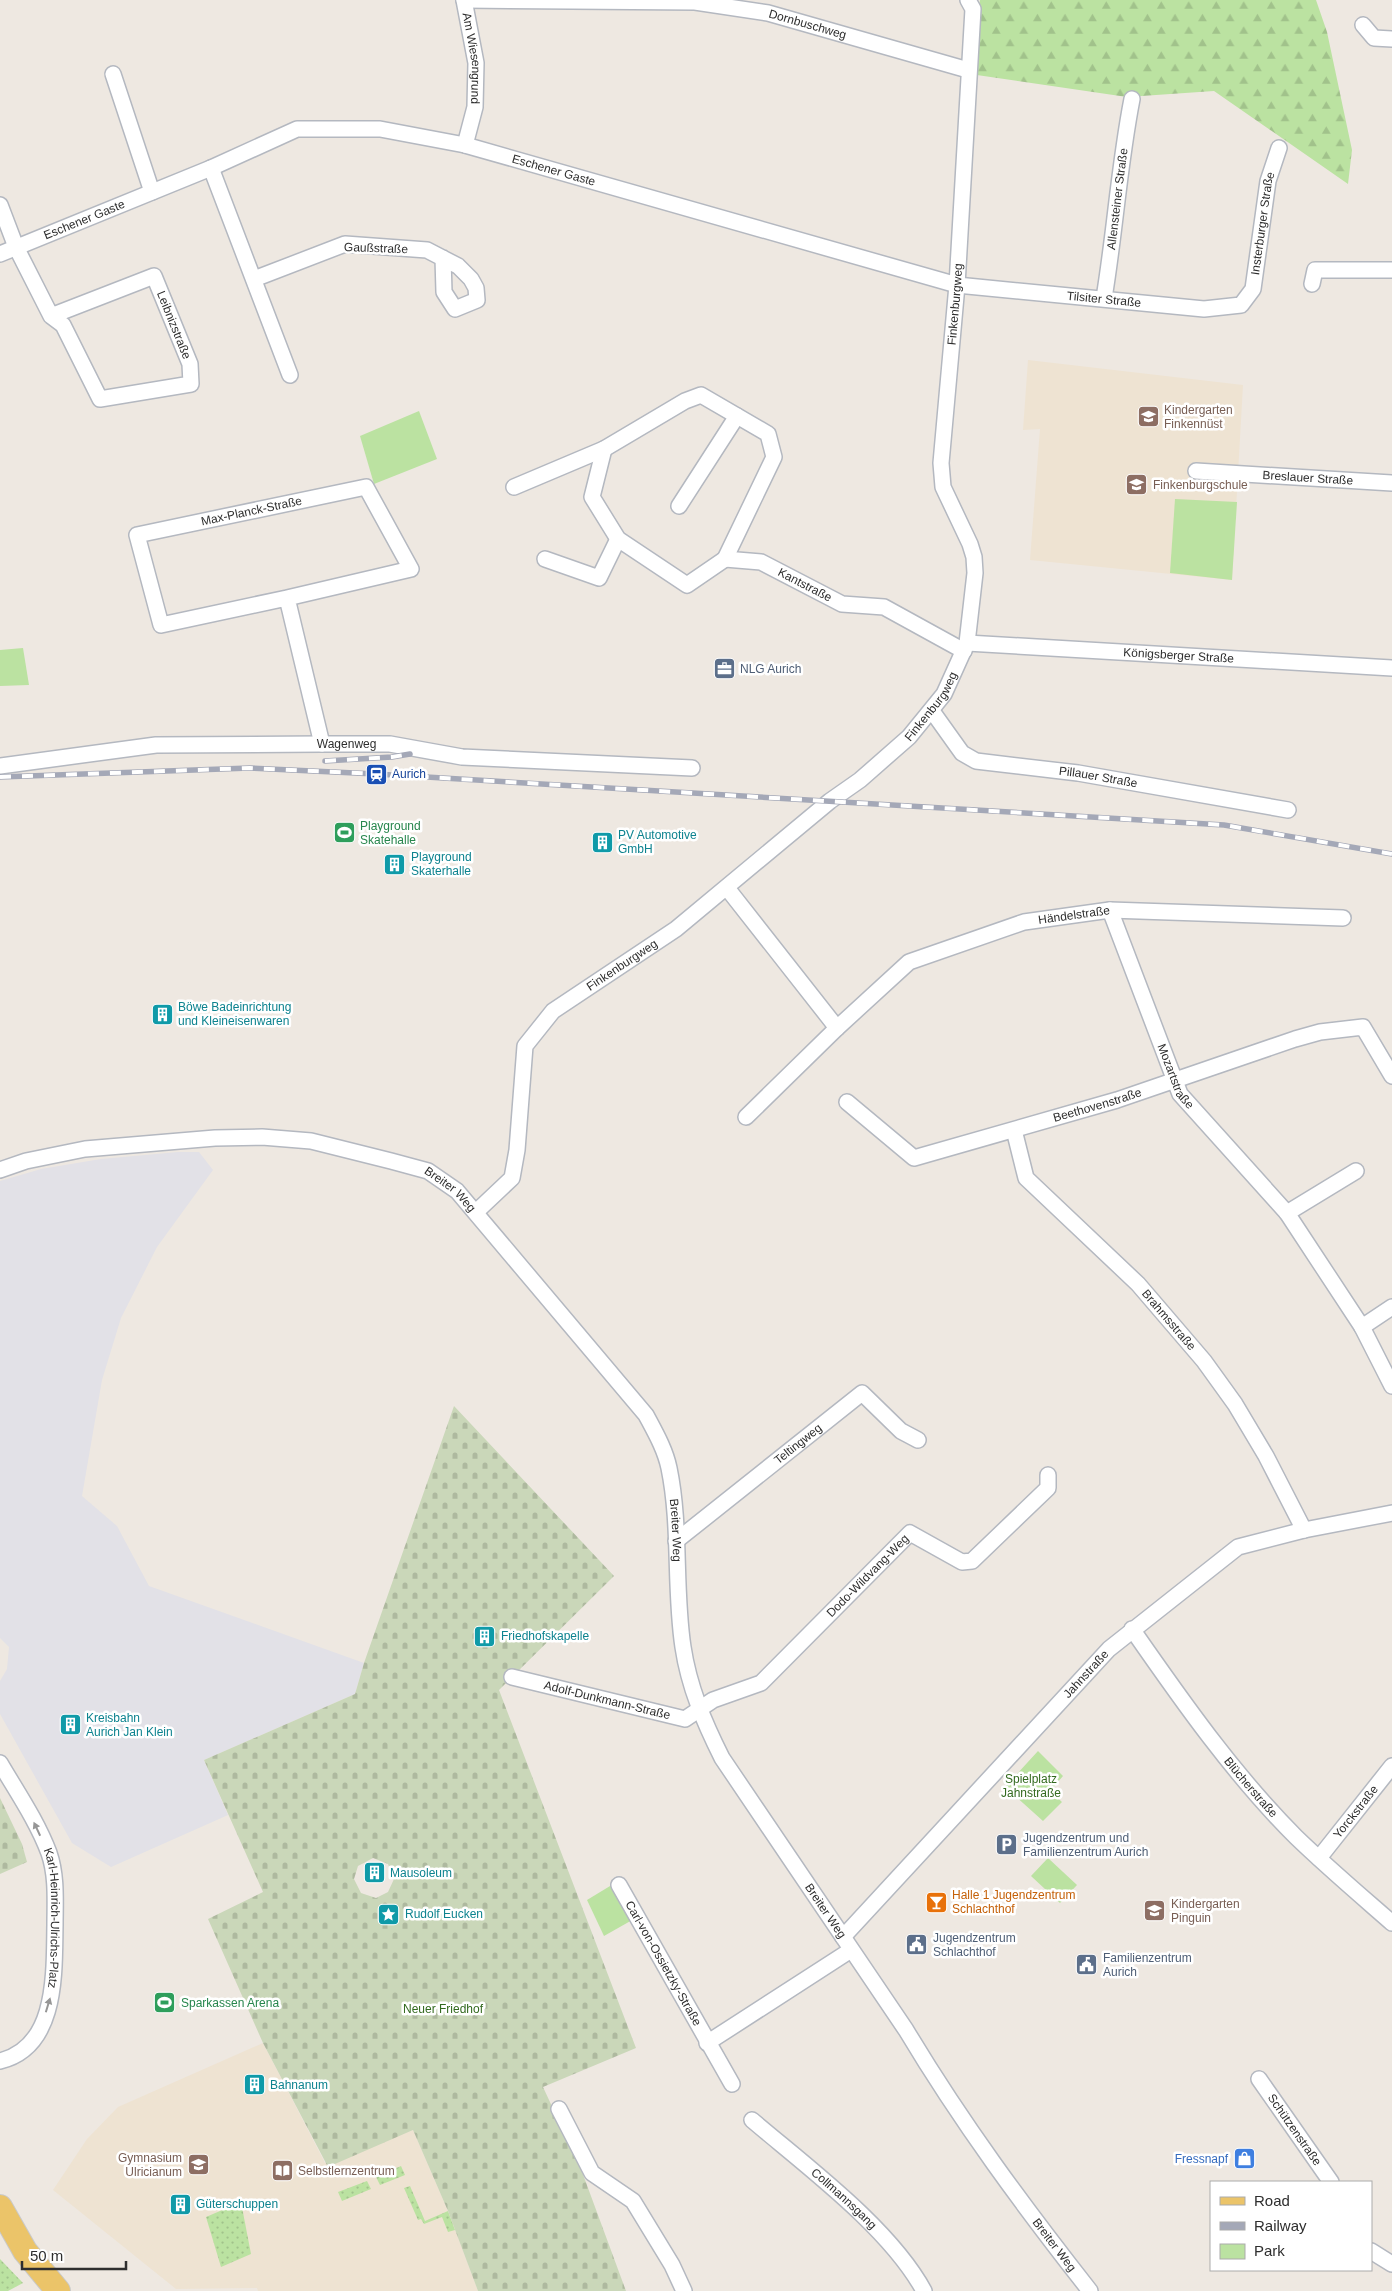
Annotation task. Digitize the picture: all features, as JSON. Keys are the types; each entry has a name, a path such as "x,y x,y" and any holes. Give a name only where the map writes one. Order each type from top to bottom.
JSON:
{"main road":[{"path":"0,2207 25,2251 58,2291"}],"street":[{"name":"Dornbuschweg","path":"464,0 695,2 768,13 968,70"},
{"name":"Am Wiesengrund","path":"464,0 476,63 475,107 465,145"},
{"name":"Finkenburgweg","path":"476,1212 512,1178 518,1150 524,1046 553,1011 676,929 830,801 860,780 908,737 932,711 944,694 966,647 975,573 974,557 943,487 941,473 957,285 971,4"},
{"path":"1363,25 1374,38 1392,39"},
{"path":"113,74 152,192"},
{"name":"Allensteiner Straße","path":"1104,298 1112,246 1121,154 1132,99"},
{"name":"Eschener Gaste","path":"0,254 211,168 297,129 380,128 465,145 957,285"},
{"name":"Insterburger Straße","path":"1249,298 1256,278 1268,181 1279,148"},
{"path":"211,168 290,375"},
{"path":"0,205 16,247"},
{"name":"Gaußstraße","path":"254,279 345,244 427,250 443,258"},
{"name":"Leibnizstraße","path":"16,247 50,316 63,325 100,399 191,384 190,364 154,276 50,316"},
{"path":"1312,284 1315,270 1392,270"},
{"name":"Tilsiter Straße","path":"957,285 1204,309 1241,306 1249,298"},
{"path":"514,487 604,448 685,401 701,396 768,434 774,457 725,559 687,585 618,539 592,497 604,448"},
{"path":"679,506 737,416"},
{"name":"Breslauer Straße","path":"1196,471 1392,483"},
{"name":"Max-Planck-Straße","path":"366,487 411,569 287,598 161,625 137,535 366,487"},
{"path":"545,559 599,578 618,539"},
{"name":"Kantstraße","path":"725,559 761,562 842,604 884,607 966,647"},
{"path":"287,598 322,744"},
{"name":"Königsberger Straße","path":"966,647 1392,668"},
{"name":"Pillauer Straße","path":"932,711 962,753 976,761 1078,773 1288,810"},
{"name":"Wagenweg","path":"0,766 156,745 390,744 462,757 692,768"},
{"path":"727,888 837,1028"},
{"name":"Händelstraße","path":"746,1118 837,1028 910,962 1024,922 1110,910 1343,918"},
{"name":"Mozartstraße","path":"1110,910 1180,1094 1286,1213 1362,1328 1392,1386"},
{"name":"Beethovenstraße","path":"847,1102 914,1158 1117,1100 1174,1079 1320,1032 1363,1027 1392,1076"},
{"name":"Brahmsstraße","path":"1014,1130 1026,1178 1138,1284 1204,1361 1235,1404 1266,1456 1304,1530"},
{"name":"Breiter Weg","path":"0,1170 26,1161 85,1150 215,1138 269,1137 311,1141 428,1171 457,1191 646,1415 659,1439 669,1467 683,1646 690,1683 699,1710 722,1758 1014,2193 1090,2291"},
{"path":"1286,1213 1356,1171"},
{"path":"1362,1328 1392,1306"},
{"name":"Teltingweg","path":"676,1541 862,1393 901,1431 918,1440"},
{"name":"Dodo-Wildvang-Weg","path":"699,1710 713,1700 761,1683 910,1533 962,1562 972,1560 1048,1488 1048,1475"},
{"name":"Jahnstraße","path":"843,1937 1080,1678 1132,1629 1238,1547 1304,1530 1392,1513"},
{"name":"Blücherstraße","path":"1132,1629 1204,1728 1265,1802 1319,1858 1392,1924"},
{"name":"Adolf-Dunkmann-Straße","path":"512,1677 685,1719 699,1710"},
{"name":"Karl-Heinrich-Ulrichs-Platz","path":"0,1763 31,1815 46,1846 54,1881 56,1969 53,1990 37,2035 27,2048 10,2059 0,2061"},
{"name":"Yorckstraße","path":"1319,1858 1392,1766"},
{"name":"Carl-von-Ossietzky-Straße","path":"619,1885 732,2084"},
{"path":"707,2043 851,1950"},
{"name":"Schützenstraße","path":"1259,2078 1330,2181"},
{"path":"559,2109 592,2173 633,2201 672,2266 684,2291"},
{"name":"Collmannsgang","path":"752,2120 813,2172 891,2245 914,2272 924,2291"},
{"path":"1372,2252 1392,2264"}],"shaded area":[{"name":"Finkenburgschule","path":"1028,360 1243,385 1232,580 1030,560 1040,429 1023,430"},
{"path":"199,1152 213,1170 157,1247 121,1318 102,1380 82,1496 117,1526 149,1586 364,1663 355,1694 204,1760 228,1815 111,1867 72,1843 0,1714 0,1681 7,1669 9,1647 0,1638 0,1181 41,1169 101,1159"},
{"name":"Gymnasium Ulricianum","path":"263,2043 325,2163 413,2130 448,2211 478,2291 258,2291 257,2288 176,2289 53,2190 87,2139 118,2107"}],"green space":[{"path":"980,0 1316,0 1327,32 1352,150 1348,184 1214,91 1127,97 970,74"},
{"path":"419,411 437,459 374,484 360,436"},
{"path":"1175,499 1237,502 1232,580 1170,573"},
{"path":"23,648 29,685 0,686 0,650"},
{"name":"Neuer Friedhof","path":"454,1406 614,1576 499,1690 636,2048 543,2087 581,2169 626,2291 478,2291 448,2211 413,2130 328,2167 263,2043 208,1919 263,1892 204,1760 355,1694 364,1663","holes":["373,1858 388,1864 394,1879 388,1892 376,1898 361,1893 354,1879 358,1866"]},
{"name":"Spielplatz Jahnstraße","path":"1038,1751 1063,1776 1050,1791 1062,1802 1043,1821 1005,1787"},
{"path":"0,1798 22,1844 27,1862 0,1874"},
{"path":"1048,1858 1077,1885 1060,1903 1031,1876"},
{"path":"615,1883 634,1919 604,1936 587,1900"},
{"path":"401,2166 405,2175 380,2185 376,2177"},
{"path":"367,2181 371,2189 342,2201 338,2192"},
{"path":"410,2186 425,2221 448,2211 455,2230 448,2232 442,2217 424,2224 421,2219 418,2220 404,2188"},
{"path":"241,2202 251,2254 221,2267 206,2217"},
{"path":"0,2259 23,2283 8,2291 0,2291"}],"railway":[{"path":"325,761 392,757 410,754"},
{"path":"0,777 250,768 376,774 1224,825 1392,854"}],"place":[{"name":"Kindergarten Finkennüst","path":"1148,417"},
{"name":"Finkenburgschule","path":"1137,485"},
{"name":"NLG Aurich","path":"724,669"},
{"name":"Aurich","path":"376,774"},
{"name":"Playground Skatehalle","path":"344,833"},
{"name":"PV Automotive GmbH","path":"602,842"},
{"name":"Playground Skaterhalle","path":"395,864"},
{"name":"Böwe Badeinrichtung und Kleineisenwaren","path":"162,1014"},
{"name":"Friedhofskapelle","path":"485,1636"},
{"name":"Kreisbahn Aurich Jan Klein","path":"70,1725"},
{"name":"Jugendzentrum und Familienzentrum Aurich","path":"1007,1845"},
{"name":"Mausoleum","path":"374,1873"},
{"name":"Halle 1 Jugendzentrum Schlachthof","path":"936,1902"},
{"name":"Kindergarten Pinguin","path":"1155,1911"},
{"name":"Rudolf Eucken","path":"389,1914"},
{"name":"Jugendzentrum Schlachthof","path":"917,1945"},
{"name":"Familienzentrum Aurich","path":"1087,1965"},
{"name":"Sparkassen Arena","path":"165,2003"},
{"name":"Bahnanum","path":"254,2085"},
{"name":"Fressnapf","path":"1244,2159"},
{"name":"Gymnasium Ulricianum","path":"198,2165"},
{"name":"Selbstlernzentrum","path":"282,2171"},
{"name":"Güterschuppen","path":"180,2204"}]}
